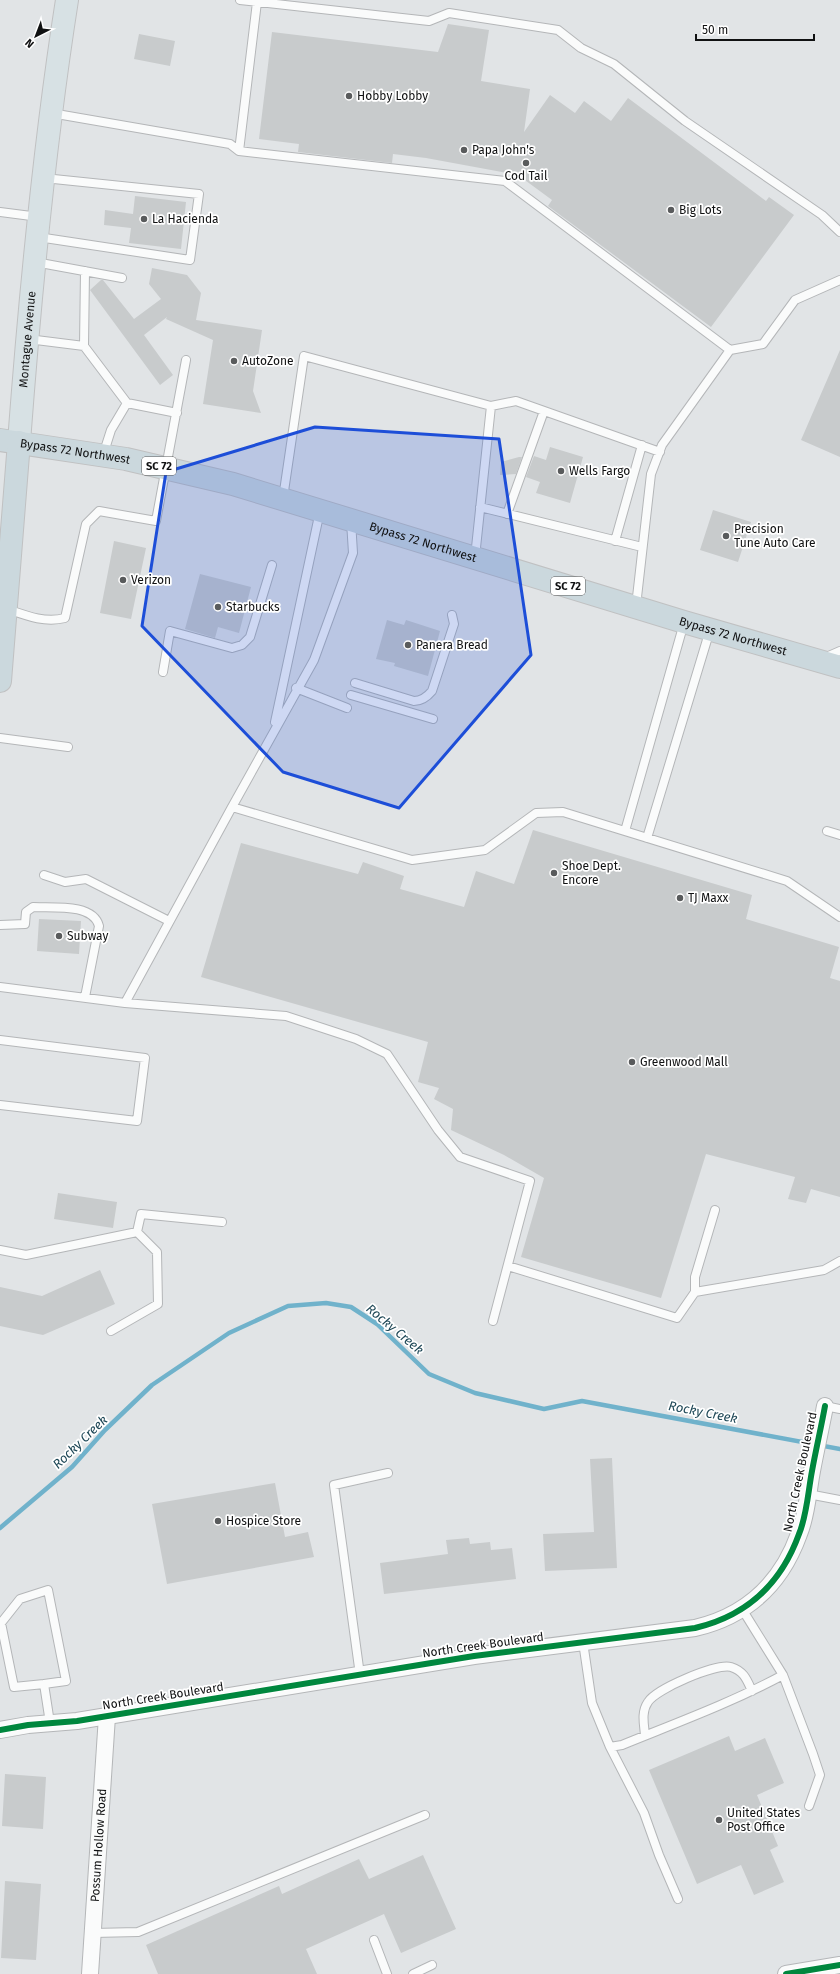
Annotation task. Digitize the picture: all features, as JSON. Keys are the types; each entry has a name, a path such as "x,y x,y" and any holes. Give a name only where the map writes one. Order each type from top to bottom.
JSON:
{"highway":[{"name":"Bypass 72 Northwest","path":"10,441 166,468 283,498 684,622 840,667"},
{"name":"Montague Avenue","path":"0,680 6,609 10,441"}],"main road":[{"name":"Montague Avenue","path":"10,441 28,339 51,113 67,0"}],"street":[{"name":"North Creek Boulevard","path":"0,1730 28,1725 77,1721 474,1656 695,1628 722,1620 742,1609 761,1594 776,1578 790,1556 800,1534 811,1472 822,1423 833,1407"},
{"name":"Possum Hollow Road","path":"90,1974 107,1716"},
{"name":"North Creek Boulevard","path":"0,1719 28,1725"},
{"path":"786,1974 840,1965"}],"lane":[{"path":"240,0 429,21 449,13 558,30 580,48 614,64 685,121 822,215 840,232"},
{"path":"239,151 257,2"},
{"path":"51,113 230,144 239,151 505,182 730,350"},
{"path":"0,212 39,227 190,260 199,194 44,178"},
{"path":"35,262 122,278"},
{"path":"86,272 84,346 127,403 177,413"},
{"path":"635,607 651,474 662,445 730,350 763,344 795,300 840,280"},
{"path":"28,339 84,346"},
{"path":"283,498 304,356 491,406 516,401 660,452"},
{"path":"6,609 33,618 53,621 65,618 86,524 99,511 156,521 186,360"},
{"path":"103,456 111,430 127,403"},
{"path":"475,558 491,406"},
{"path":"507,514 544,411"},
{"path":"615,541 642,445"},
{"path":"480,507 642,547"},
{"path":"273,731 320,510"},
{"path":"125,1003 296,688 314,660 353,553 351,520"},
{"path":"163,672 170,631 232,648 242,645 250,637 272,565"},
{"path":"354,683 414,701 427,697 432,691 454,624 452,615"},
{"path":"625,831 684,622"},
{"path":"648,838 710,629"},
{"path":"817,660 840,651"},
{"path":"296,688 347,708"},
{"path":"351,695 433,719"},
{"path":"0,738 68,746"},
{"path":"232,807 412,860 485,850 536,813 564,812 787,881 840,917"},
{"path":"827,831 840,835"},
{"path":"44,876 65,882 86,880 169,921"},
{"path":"0,925 25,924 26,912 32,907 86,910 97,919 99,926 85,997"},
{"path":"0,987 125,1003 286,1016 356,1039 387,1054 438,1130 460,1157 530,1181 493,1320"},
{"path":"0,1040 144,1058 136,1120 0,1105"},
{"path":"508,1266 677,1318 695,1292 695,1277 715,1210"},
{"path":"137,1232 141,1214 222,1222"},
{"path":"0,1250 26,1255 137,1232"},
{"path":"111,1331 158,1304 157,1252 137,1232"},
{"path":"695,1292 824,1270 840,1261"},
{"path":"360,1675 334,1484 388,1473"},
{"path":"808,1494 840,1500"},
{"path":"48,1590 66,1681 44,1684 14,1687 1,1623 20,1599 48,1590"},
{"path":"742,1609 766,1644 783,1674 820,1775 809,1806"},
{"path":"584,1642 592,1703 610,1747 644,1813 659,1855 678,1899"},
{"path":"645,1735 643,1716 647,1702 657,1693 714,1668 730,1667 743,1673 752,1691"},
{"path":"610,1747 622,1745 752,1691 783,1674"},
{"path":"44,1684 50,1723"},
{"path":"93,1933 138,1932 425,1815"},
{"path":"374,1940 387,1974"},
{"path":"413,1974 432,1965"}],"highlighted area":[{"path":"315,427 499,439 531,655 399,808 283,772 142,626 166,472"}],"building":[{"path":"448,24 489,30 481,81 530,89 524,132 550,95 575,113 584,101 611,121 628,98 766,201 769,197 794,215 711,327 548,206 552,200 518,175 426,158 393,154 392,163 298,152 299,144 259,139 272,32 438,52"},
{"path":"139,34 175,41 170,66 134,59"},
{"name":"La Hacienda","path":"135,196 186,202 181,249 129,243 131,228 104,225 105,210 133,214"},
{"path":"152,268 187,275 201,293 196,320 262,330 253,391 261,413 203,404 213,340 166,319 167,317 144,335 173,375 160,385 90,290 101,280 103,280 134,319 161,299 149,284"},
{"path":"840,350 840,457 801,440"},
{"name":"Wells Fargo","path":"550,447 583,457 570,503 536,493 540,482 526,477 534,456 546,460"},
{"path":"522,457 516,474 500,475 501,462"},
{"name":"Precision Tune Auto Care","path":"713,510 751,522 738,562 700,550"},
{"name":"Verizon","path":"114,541 146,548 131,619 100,613"},
{"name":"Starbucks","path":"200,574 251,587 239,633 218,627 215,638 185,629"},
{"name":"Panera Bread","path":"387,620 404,625 406,620 440,631 428,676 394,666 395,663 376,659"},
{"name":"Greenwood Mall","path":"533,830 752,895 746,919 839,947 830,978 840,981 840,1197 811,1189 806,1203 788,1199 795,1177 706,1154 661,1298 521,1257 544,1178 504,1155 451,1130 453,1109 434,1099 439,1088 418,1082 428,1042 201,977 241,843 358,874 363,862 404,876 400,889 464,907 476,871 514,884"},
{"name":"Subway","path":"39,919 81,921 79,954 37,951"},
{"path":"58,1193 117,1202 113,1228 54,1219"},
{"path":"100,1270 115,1304 43,1335 0,1326 0,1287 42,1296"},
{"path":"612,1458 617,1568 545,1571 543,1534 594,1532 590,1459"},
{"name":"Hospice Store","path":"275,1483 285,1537 308,1532 314,1557 167,1584 152,1504"},
{"path":"469,1538 470,1544 490,1542 491,1550 512,1548 516,1579 384,1594 380,1563 448,1554 446,1540"},
{"name":"United States Post Office","path":"729,1736 735,1751 765,1738 784,1783 757,1795 778,1846 770,1850 784,1882 754,1895 741,1865 697,1884 649,1770"},
{"path":"5,1774 46,1777 43,1829 2,1826"},
{"path":"423,1855 456,1929 401,1953 384,1914 306,1949 317,1974 158,1974 146,1945 279,1886 282,1894 359,1859 369,1879"},
{"path":"5,1881 41,1884 36,1960 1,1958"}],"waterway":[{"name":"Rocky Creek","path":"0,1528 72,1467 105,1430 152,1385 229,1333 288,1306 326,1303 351,1307 377,1324 429,1374 475,1393 544,1409 582,1401 840,1449"}],"cycle path":[{"path":"0,1730 28,1725 77,1721 474,1656 695,1628 713,1623 746,1606 759,1595 772,1583 791,1552 804,1519 825,1406"},
{"path":"786,1974 840,1965"}],"place":[{"name":"Hobby Lobby","path":"349,96"},
{"name":"Papa John's","path":"464,150"},
{"name":"Cod Tail","path":"526,163"},
{"name":"Big Lots","path":"671,210"},
{"name":"La Hacienda","path":"144,219"},
{"name":"AutoZone","path":"234,361"},
{"name":"Wells Fargo","path":"561,471"},
{"name":"Precision Tune Auto Care","path":"726,536"},
{"name":"Verizon","path":"123,580"},
{"name":"Starbucks","path":"218,607"},
{"name":"Panera Bread","path":"408,645"},
{"name":"Shoe Dept. Encore","path":"554,873"},
{"name":"TJ Maxx","path":"680,898"},
{"name":"Subway","path":"59,936"},
{"name":"Greenwood Mall","path":"632,1062"},
{"name":"Hospice Store","path":"218,1521"},
{"name":"United States Post Office","path":"719,1820"}]}
